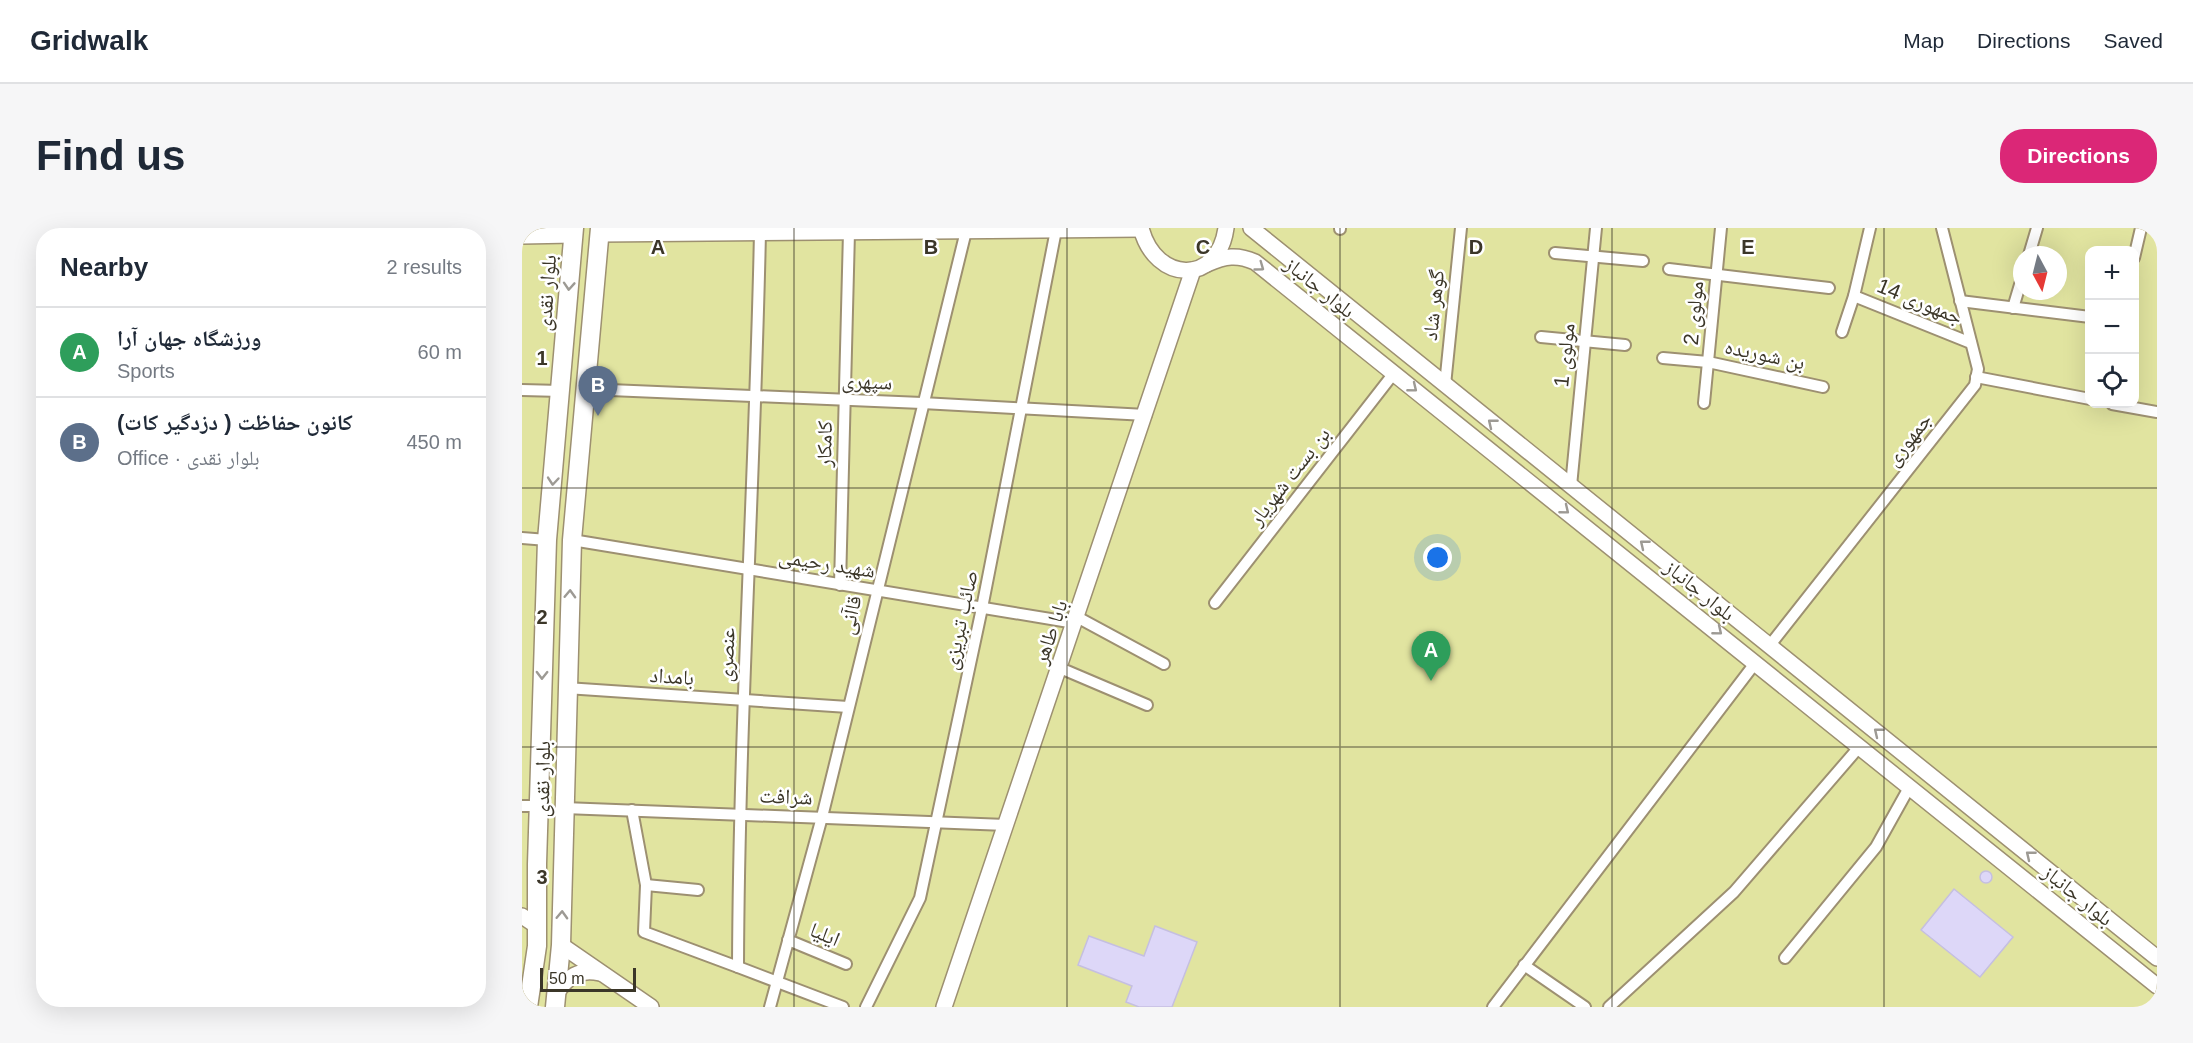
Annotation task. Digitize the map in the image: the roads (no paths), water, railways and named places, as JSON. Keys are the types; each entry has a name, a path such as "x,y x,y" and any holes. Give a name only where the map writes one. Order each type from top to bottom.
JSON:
{"main road":[{"path":"599,231 849,232 1141,228 1148,248 1161,264 1175,269 1200,267"},
{"name":"بابا طاهر","path":"944,1007 1146,415 1200,267 1224,241 1226,228"},
{"name":"بلوار جانباز","path":"1251,228 2157,958"},
{"path":"522,236 573,231"},
{"name":"بلوار نقدی","path":"528,1007 537,946 529,921 530,806 541,740 547,540 573,231"},
{"name":"بلوار نقدی","path":"555,1000 561,945 566,688 572,540 599,231"},
{"name":"بلوار جانباز","path":"1200,267 1222,257 1240,256 1255,262 2157,986"},
{"path":"1756,662 1770,645"},
{"path":"541,740 565,742"},
{"path":"561,945 651,1007"},
{"path":"555,1000 569,977 579,972 600,973 610,979"}],"street":[{"name":"گوهر شاد","path":"1445,385 1461,228"},
{"name":"مولوی 1","path":"1571,486 1596,228"},
{"name":"مولوی 2","path":"1704,403 1721,228"},
{"path":"1842,332 1854,296 1870,228"},
{"path":"1942,228 1978,369 1976,377 2085,398"},
{"path":"2032,246 2037,228"},
{"path":"2137,246 2141,228"},
{"name":"صائب تبریزی","path":"866,1007 920,898 982,608 1056,230"},
{"name":"قاآنی","path":"770,1007 822,816 966,231"},
{"name":"عنصری","path":"738,968 738,814 757,396 760,232"},
{"name":"کامکار","path":"840,585 849,232"},
{"path":"1555,253 1643,261"},
{"path":"1669,268 1829,288"},
{"name":"جمهوری 14","path":"1854,296 1971,343"},
{"path":"2013,309 2016,300"},
{"path":"1960,301 2085,316"},
{"path":"1541,338 1625,345"},
{"name":"بن شوریده","path":"1663,358 1708,362 1823,387"},
{"name":"بن بست شهریار","path":"1215,603 1394,373"},
{"name":"جمهوری","path":"1770,645 1975,385 1976,377"},
{"name":"سپهری","path":"586,389 1146,415"},
{"path":"522,390 561,391"},
{"path":"2134,408 2157,412"},
{"path":"522,538 547,540"},
{"name":"شهید رحیمی","path":"572,540 982,608 1076,620 1164,664"},
{"path":"1493,1007 1756,662"},
{"path":"1060,668 1147,705"},
{"name":"بامداد","path":"566,688 848,707"},
{"path":"1609,1007 1734,892 1860,746"},
{"path":"1785,958 1876,847 1910,786"},
{"name":"شرافت","path":"564,808 822,816 1006,825"},
{"path":"632,810 646,885 644,932 843,1007"},
{"path":"646,885 698,890"},
{"name":"ایلیا","path":"788,940 846,964"},
{"path":"1524,965 1584,1007"}],"place":[{"name":"کانون حفاظت ( دزدگیر کات)","path":"598,416"},
{"name":"ورزشگاه جهان آرا","path":"1431,681"}]}
